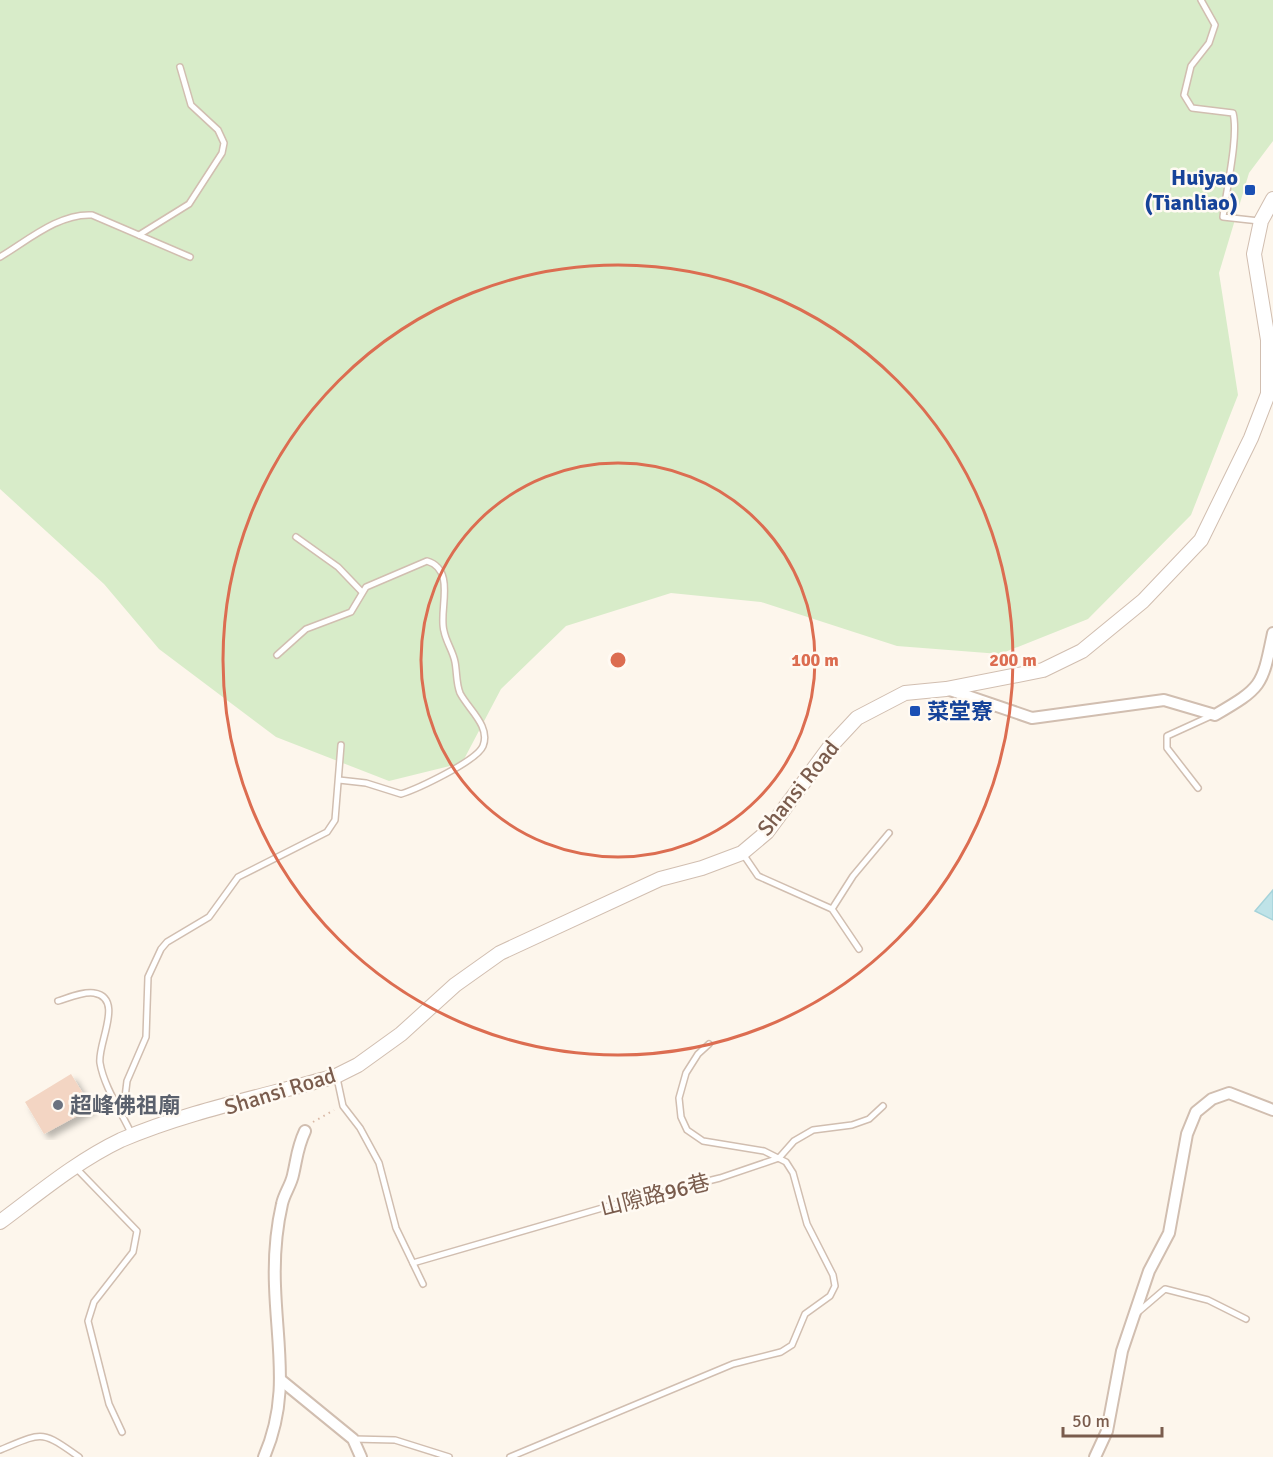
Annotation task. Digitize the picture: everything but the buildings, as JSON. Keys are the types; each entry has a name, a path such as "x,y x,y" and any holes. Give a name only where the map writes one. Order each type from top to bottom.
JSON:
{"street":[{"name":"Shansi Road","path":"0,1222 75,1167 133,1136 176,1121 336,1076 358,1065 400,1034 454,985 500,953 660,879 702,868 742,853 767,832 829,748 857,718 905,693 946,689 1043,670 1082,651 1143,602 1201,540 1251,438 1268,394 1268,340 1254,254 1261,221 1273,199"},
{"path":"946,689 1032,718 1164,700 1215,715 1250,695 1266,672 1273,633"},
{"path":"1095,1457 1107,1431 1122,1351 1149,1271 1169,1233 1187,1134 1196,1112 1212,1099 1229,1093 1273,1110"},
{"path":"264,1457 280,1408 282,1381 275,1286 282,1203 293,1175 296,1150 305,1131"},
{"path":"282,1381 353,1439 361,1457"}],"lane":[{"path":"1201,0 1215,25 1209,43 1191,66 1184,95 1192,108 1233,113 1234,140 1223,217 1261,221"},
{"path":"139,235 189,204 222,153 224,143 218,130 191,105 180,67"},
{"path":"0,257 74,216 92,215 190,257"},
{"path":"296,537 338,567 361,591"},
{"path":"277,655 306,629 351,612 356,606 361,591 427,561 433,563 440,572 446,591 443,631 455,661 461,693 479,719 484,734 483,746 478,753 439,778 401,794 366,783 339,780"},
{"path":"1197,788 1167,748 1167,736 1215,715"},
{"path":"123,1114 127,1082 146,1036 148,978 161,949 168,942 209,917 238,877 327,832 335,820 341,745"},
{"path":"832,909 853,876 889,833"},
{"path":"742,853 758,876 832,909 859,949"},
{"path":"58,1001 92,993 104,996 108,1002 109,1012 100,1062 133,1136"},
{"path":"510,1457 686,1382 734,1364 782,1352 792,1345 805,1314 830,1296 835,1286 833,1275 807,1224 793,1173 786,1162 764,1150 703,1141 687,1130 681,1117 679,1098 686,1073 698,1054 709,1044"},
{"path":"336,1076 343,1106 360,1128 379,1163 393,1219 423,1284"},
{"name":"山隙路96巷","path":"413,1263 623,1202 720,1179 779,1158 794,1141 813,1130 852,1125 869,1119 883,1106"},
{"path":"75,1167 137,1231 133,1252 94,1302 88,1321 110,1404 122,1432"},
{"path":"1134,1316 1165,1289 1208,1300 1246,1319"},
{"path":"0,1450 31,1437 50,1436 79,1457"},
{"path":"353,1439 395,1440 449,1457"}],"path":[{"path":"305,1131 315,1120 343,1106"}],"green space":[{"path":"0,0 1273,0 1273,141 1249,173 1219,273 1238,395 1191,515 1088,619 1000,654 897,646 761,602 671,593 566,626 501,689 462,763 389,781 276,737 159,649 104,584 0,489"}],"water":[{"path":"1273,890 1273,920 1255,911"}],"place":[{"name":"Huiyao (Tianliao)","path":"1250,190"},
{"name":"菜堂寮","path":"915,711"},
{"name":"超峰佛祖廟","path":"58,1105"}]}
